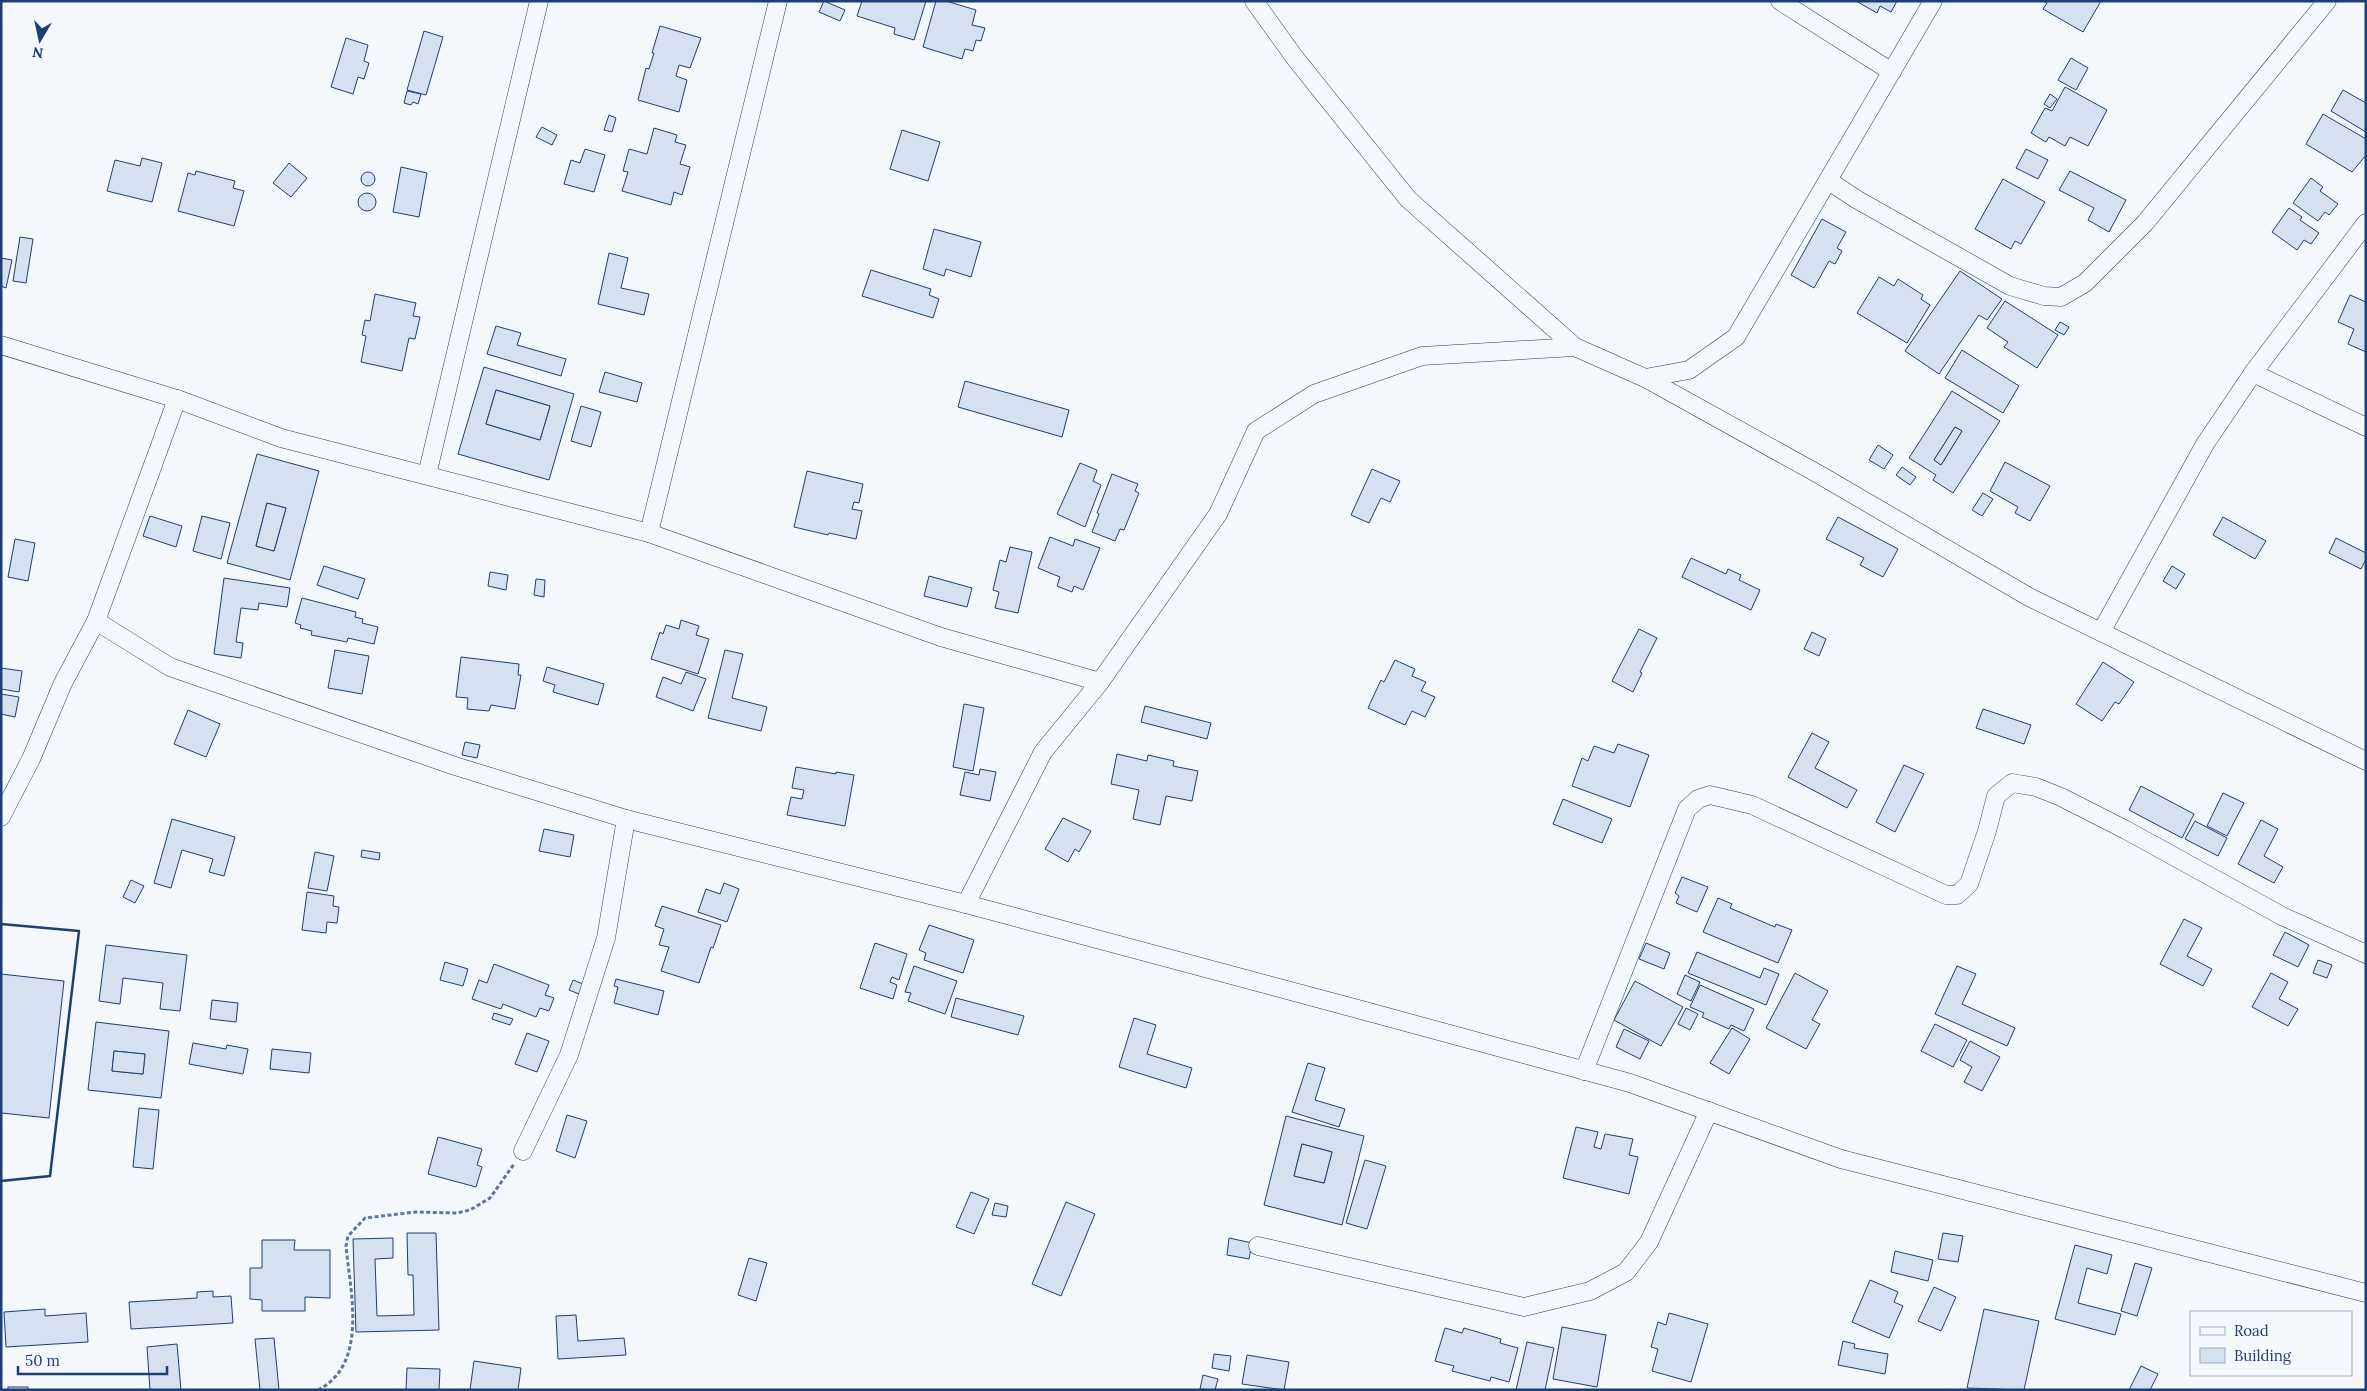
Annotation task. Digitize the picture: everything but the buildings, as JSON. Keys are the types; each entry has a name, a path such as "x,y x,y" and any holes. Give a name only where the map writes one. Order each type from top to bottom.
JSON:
{"street":[{"path":"427,475 539,1"},
{"path":"650,533 778,1"},
{"path":"1254,1 1295,58 1408,199 1575,347 1645,378 1820,474 2029,597 2366,761"},
{"path":"1780,1 1892,72"},
{"path":"1645,378 1689,370 1736,337 1933,1"},
{"path":"1829,181 1856,199 2010,286 2044,296 2061,297 2085,283 2145,223 2326,1"},
{"path":"2100,632 2205,444 2253,373 2366,223"},
{"path":"1,345 177,399 281,438 650,533 941,637 1100,682"},
{"path":"966,904 1043,752 1100,682 1218,514 1256,431 1314,394 1422,356 1575,347"},
{"path":"2253,373 2366,427"},
{"path":"1,817 31,760 63,682 96,621 177,399"},
{"path":"96,621 170,667 455,766 626,819 966,904 1630,1083 1841,1159 2366,1293"},
{"path":"1584,1071 1687,809 1698,798 1710,795 1752,805 1946,895 1957,894 1969,884 1996,796 2012,783 2036,787 2126,830 2282,916 2366,954"},
{"path":"523,1151 569,1055 606,938 626,819"},
{"path":"1258,1246 1524,1306 1590,1291 1626,1272 1649,1242 1709,1112"}],"path":[{"path":"318,1390 335,1378 350,1352 353,1335 346,1246 348,1236 356,1226 364,1218 416,1212 457,1212 470,1210 490,1198 523,1151"}],"wall":[{"path":"1,924 79,931 50,1176 1,1181"}]}
